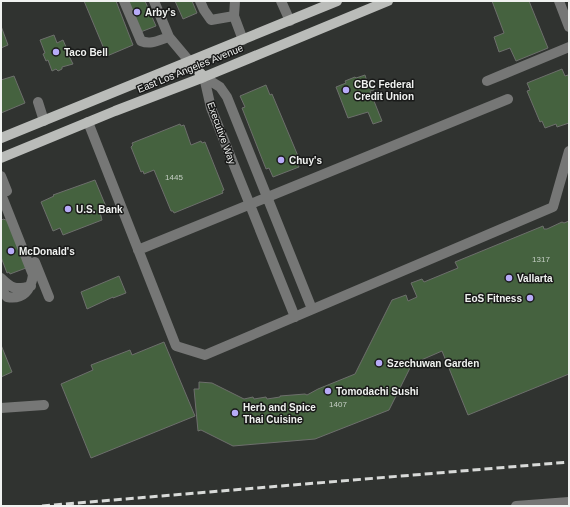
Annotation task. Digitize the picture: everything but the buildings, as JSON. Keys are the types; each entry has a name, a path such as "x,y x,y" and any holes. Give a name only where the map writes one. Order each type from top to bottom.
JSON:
{"main road":[{"name":"East Los Angeles Avenue","path":"1,138 337,1"},
{"name":"East Los Angeles Avenue","path":"1,158 204,77 388,1"},
{"path":"190,62 204,77"}],"street":[{"path":"124,1 141,41 152,43 169,37"},
{"path":"154,1 169,37 190,62"},
{"path":"200,1 211,20 234,16"},
{"path":"235,1 234,16 243,40"},
{"path":"281,1 290,21"},
{"path":"559,1 569,27"},
{"path":"487,81 569,47"},
{"name":"Executive Way","path":"204,77 220,88 227,97 312,309"},
{"name":"Executive Way","path":"204,77 211,108 295,317"},
{"path":"138,250 508,99"},
{"path":"38,102 44,120"},
{"path":"88,122 176,346 205,355 553,207 569,151"},
{"path":"1,176 3,193 33,275 31,286 22,296 16,298 7,297 1,289"},
{"path":"3,193 49,297"},
{"path":"1,278 7,285 13,288 19,289 31,286"},
{"path":"1,408 44,404"},
{"path":"516,506 569,502"}],"railway":[{"path":"42,506 569,462"}],"place":[{"name":"Arby's","path":"137,12"},
{"name":"Taco Bell","path":"56,52"},
{"name":"CBC Federal Credit Union","path":"346,90"},
{"name":"Chuy's","path":"281,160"},
{"name":"U.S. Bank","path":"68,209"},
{"name":"McDonald's","path":"11,251"},
{"name":"Vallarta","path":"509,278"},
{"name":"EoS Fitness","path":"530,298"},
{"name":"Szechuwan Garden","path":"379,363"},
{"name":"Tomodachi Sushi","path":"328,391"},
{"name":"Herb and Spice Thai Cuisine","path":"235,413"}]}
